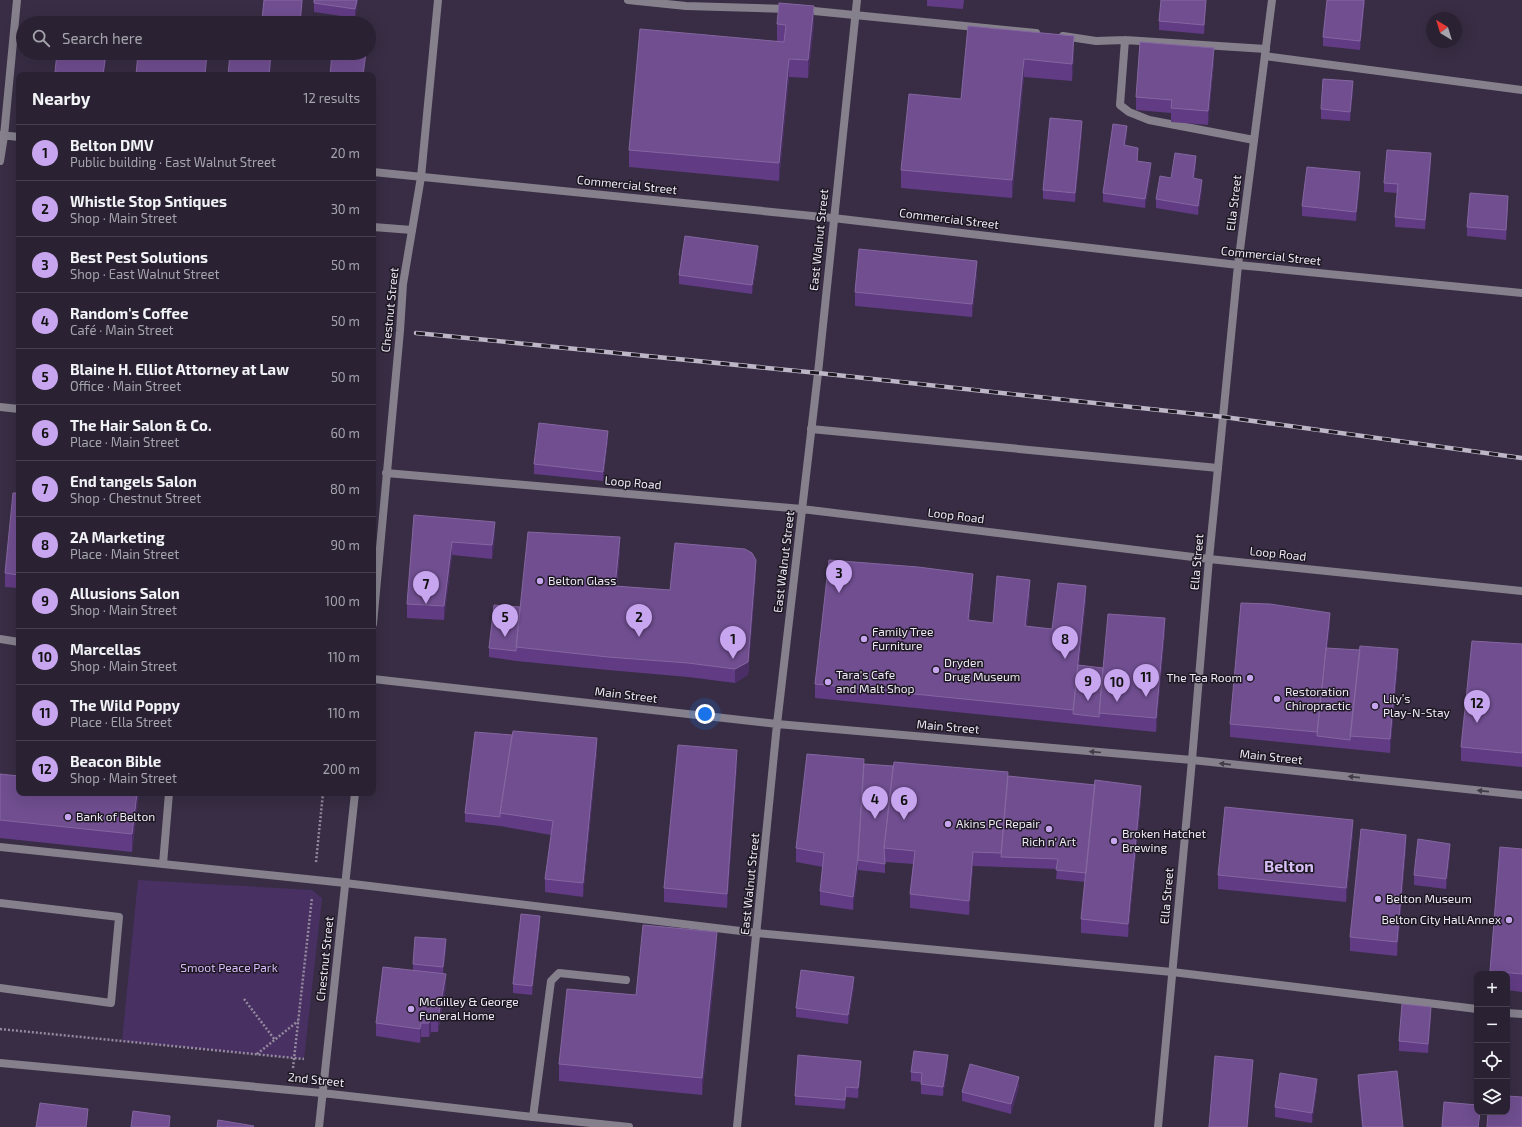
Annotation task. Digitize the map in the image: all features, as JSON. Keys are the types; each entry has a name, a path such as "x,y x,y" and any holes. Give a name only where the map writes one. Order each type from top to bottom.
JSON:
{"street":[{"path":"0,161 17,0"},
{"name":"Chestnut Street","path":"376,589 403,284 421,177 438,0"},
{"path":"628,0 686,6 784,8 1048,34 1096,41 1125,40 1265,52 1522,90"},
{"name":"East Walnut Street","path":"737,1127 777,724 811,429 857,0"},
{"name":"Ella Street","path":"1158,1127 1209,559 1238,265 1272,0"},
{"path":"1125,40 1120,105 1129,112 1149,120 1254,140"},
{"path":"2,136 16,137"},
{"name":"Commercial Street","path":"376,172 833,218 1238,265 1522,292"},
{"path":"376,227 412,230"},
{"path":"0,407 16,409"},
{"path":"811,429 1218,468"},
{"name":"Loop Road","path":"386,474 802,509 1209,559 1522,591"},
{"path":"0,639 16,642"},
{"name":"Main Street","path":"376,679 777,724 1192,760 1522,795"},
{"path":"163,864 169,796"},
{"name":"Chestnut Street","path":"319,1127 356,796"},
{"path":"0,847 314,880 757,933 1172,972 1474,1009"},
{"path":"0,903 119,917 111,1003 0,988"},
{"path":"533,1117 551,981 559,973 626,980"},
{"path":"1510,1012 1522,1014"},
{"name":"2nd Street","path":"0,1063 322,1093 629,1127"}],"path":[{"path":"293,1068 323,796"},
{"path":"244,999 275,1040"},
{"path":"257,1054 298,1021"},
{"path":"0,1029 304,1059"}],"green space":[{"name":"Smoot Peace Park","path":"138,880 312,890 322,898 304,1059 122,1041"}],"building":[{"path":"264,0 302,0 301,16 262,16"},
{"path":"314,0 357,0 355,9 314,3"},
{"path":"1161,0 1206,0 1204,25 1159,21"},
{"path":"1327,0 1364,0 1360,41 1323,37"},
{"path":"779,3 814,6 808,60 789,59 779,163 629,150 640,29 784,42 786,25 777,24"},
{"path":"968,26 1074,36 1072,64 1024,59 1012,180 901,170 909,94 961,99"},
{"path":"1140,42 1214,48 1208,111 1171,108 1172,100 1136,97"},
{"path":"56,60 105,60 103,72 55,72"},
{"path":"137,60 206,60 205,72 136,72"},
{"path":"229,60 270,60 269,72 228,72"},
{"path":"331,60 365,60 363,72 330,72"},
{"path":"1323,79 1353,81 1350,112 1321,109"},
{"path":"1050,118 1082,121 1075,193 1043,190"},
{"path":"1113,124 1127,126 1124,145 1138,148 1137,161 1151,163 1145,199 1103,193"},
{"path":"1387,150 1431,153 1425,220 1395,217 1398,184 1384,183"},
{"path":"1175,153 1196,156 1193,178 1202,180 1198,206 1156,199 1160,176 1171,178"},
{"path":"1307,167 1360,172 1356,212 1302,206"},
{"path":"1470,193 1508,196 1506,230 1467,227"},
{"path":"685,236 758,246 752,285 679,275"},
{"path":"859,249 977,261 972,304 855,292"},
{"path":"539,423 608,431 603,472 534,464"},
{"path":"13,493 16,493 16,575 5,573"},
{"path":"414,515 495,522 492,545 452,542 444,606 407,604"},
{"path":"528,532 620,537 615,586 670,590 675,543 745,549 752,553 756,560 748,662 735,669 688,663 608,657 516,647"},
{"path":"829,560 918,567 973,574 968,620 993,623 997,576 1030,580 1025,626 1052,629 1058,583 1086,586 1073,710 815,684"},
{"path":"1241,603 1270,604 1330,613 1317,732 1230,724"},
{"path":"494,605 520,607 516,651 489,648"},
{"path":"1108,614 1165,618 1156,718 1099,713"},
{"path":"1472,641 1522,644 1522,753 1461,747"},
{"name":"Lily’s Play-N-Stay","path":"1360,646 1398,649 1390,739 1350,736"},
{"path":"1326,648 1360,650 1350,740 1317,736"},
{"path":"1078,665 1103,668 1099,717 1073,714"},
{"path":"513,731 597,738 583,883 545,879 553,821 500,813"},
{"path":"475,732 512,735 500,817 465,813"},
{"path":"678,745 737,750 727,894 664,888"},
{"path":"807,754 864,759 858,856 853,897 820,891 824,853 796,848"},
{"path":"894,762 1008,772 1001,853 973,852 969,901 910,894 915,851 884,848"},
{"path":"864,764 893,766 884,848 885,864 858,860"},
{"name":"Bank of Belton","path":"0,774 16,776 16,796 137,796 132,834 0,820"},
{"path":"1008,776 1095,785 1086,873 1056,870 1058,859 1001,857"},
{"name":"Broken Hatchet Brewing","path":"1095,780 1141,786 1128,924 1081,919"},
{"path":"1225,807 1353,820 1346,888 1218,875"},
{"name":"Belton Museum","path":"1361,829 1406,835 1397,942 1350,937"},
{"path":"1418,839 1450,844 1446,879 1414,875"},
{"name":"Belton City Hall Annex","path":"1500,847 1522,849 1522,974 1510,973 1510,971 1490,971"},
{"path":"521,914 540,916 532,986 513,984"},
{"path":"643,925 717,932 702,1078 559,1064 567,989 636,995"},
{"path":"415,937 446,939 443,967 413,964"},
{"name":"McGilley & George Funeral Home","path":"383,967 446,974 438,1019 431,1018 429,1023 421,1023 420,1029 376,1023"},
{"path":"801,970 854,977 848,1015 796,1008"},
{"path":"1402,1004 1431,1007 1428,1044 1399,1041"},
{"path":"914,1051 948,1055 943,1087 921,1084 922,1073 911,1072"},
{"path":"798,1055 861,1061 858,1088 846,1087 845,1100 795,1096"},
{"path":"1215,1056 1253,1060 1247,1127 1209,1127"},
{"path":"970,1064 1019,1077 1011,1104 962,1092"},
{"path":"1397,1071 1403,1127 1363,1127 1358,1075"},
{"path":"1280,1073 1317,1079 1312,1113 1275,1107"},
{"path":"1510,1096 1522,1097 1522,1127 1487,1127 1488,1115 1510,1115"},
{"path":"1444,1102 1474,1105 1474,1115 1480,1115 1478,1127 1442,1127"},
{"path":"40,1103 88,1109 86,1127 36,1127"},
{"path":"133,1111 170,1116 169,1127 131,1127"},
{"path":"218,1120 254,1126 217,1127"}],"railway":[{"path":"416,333 818,373 1224,417 1522,458"}],"place":[{"name":"Belton Glass","path":"540,581"},
{"name":"Best Pest Solutions","path":"839,593"},
{"name":"End tangels Salon","path":"426,604"},
{"name":"Blaine H. Elliot Attorney at Law","path":"505,637"},
{"name":"Whistle Stop Sntiques","path":"639,637"},
{"name":"Family Tree Furniture","path":"864,639"},
{"name":"Belton DMV","path":"733,659"},
{"name":"2A Marketing","path":"1065,659"},
{"name":"Dryden Drug Museum","path":"936,670"},
{"name":"The Tea Room","path":"1250,678"},
{"name":"Tara's Cafe and Malt Shop","path":"828,682"},
{"name":"The Wild Poppy","path":"1146,697"},
{"name":"Restoration Chiropractic","path":"1277,699"},
{"name":"Allusions Salon","path":"1088,701"},
{"name":"Marcellas","path":"1117,702"},
{"name":"Lily’s Play-N-Stay","path":"1375,706"},
{"name":"Beacon Bible","path":"1477,723"},
{"name":"Bank of Belton","path":"68,817"},
{"name":"Random's Coffee","path":"875,819"},
{"name":"The Hair Salon & Co.","path":"904,820"},
{"name":"Akins PC Repair","path":"948,824"},
{"name":"Rich n' Art","path":"1049,829"},
{"name":"Broken Hatchet Brewing","path":"1114,841"},
{"name":"Belton Museum","path":"1378,899"},
{"name":"Belton City Hall Annex","path":"1509,920"},
{"name":"McGilley & George Funeral Home","path":"411,1009"}],"district":[{"name":"Belton","path":"1289,866"}]}
